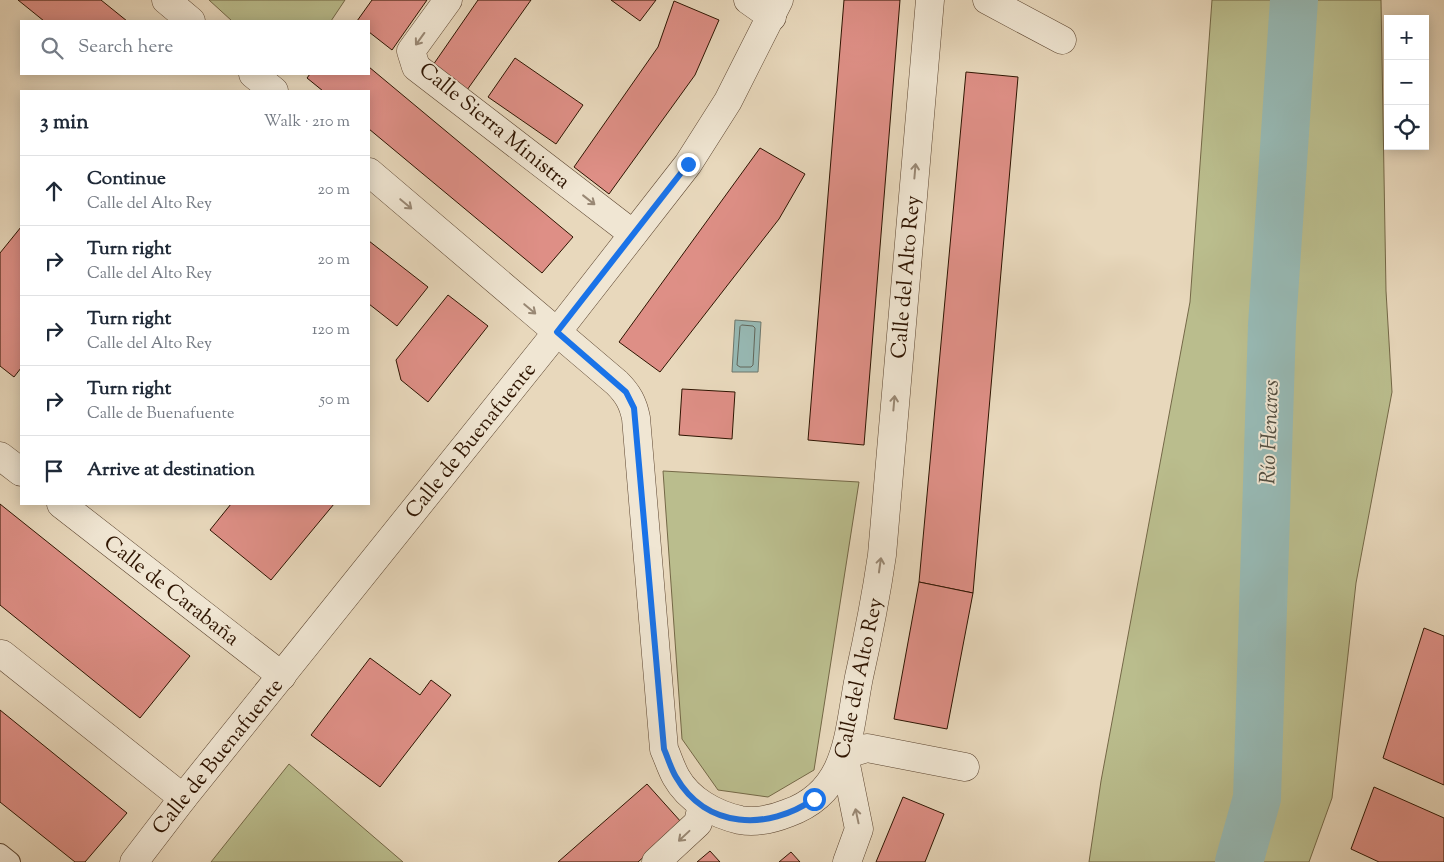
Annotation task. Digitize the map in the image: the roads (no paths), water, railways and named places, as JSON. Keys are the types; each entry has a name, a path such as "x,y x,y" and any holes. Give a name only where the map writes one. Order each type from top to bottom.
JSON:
{"street":[{"name":"Calle Sierra Ministra","path":"448,0 411,51 416,68 633,234"},
{"path":"748,0 776,8"},
{"name":"Calle del Alto Rey","path":"370,173 626,392 634,408 664,749 676,777 702,805 719,814 743,820 764,820 784,815 805,805 824,790 844,756 876,596 882,555 930,0"},
{"path":"987,0 1062,40"},
{"name":"Calle de Buenafuente","path":"134,862 557,332 688,164 728,101 776,8"},
{"path":"254,75 273,90"},
{"path":"0,456 20,471"},
{"name":"Calle de Carabaña","path":"63,505 282,676"},
{"path":"1,653 184,798"},
{"path":"847,862 859,830 844,756 867,748 965,767"},
{"path":"656,862 698,823 702,805"},
{"path":"0,854 10,862"}],"water":[{"path":"735,320 761,322 758,372 732,372"}],"waterway":[{"name":"Río Henares","path":"1239,862 1257,798 1272,325 1294,0"}]}
